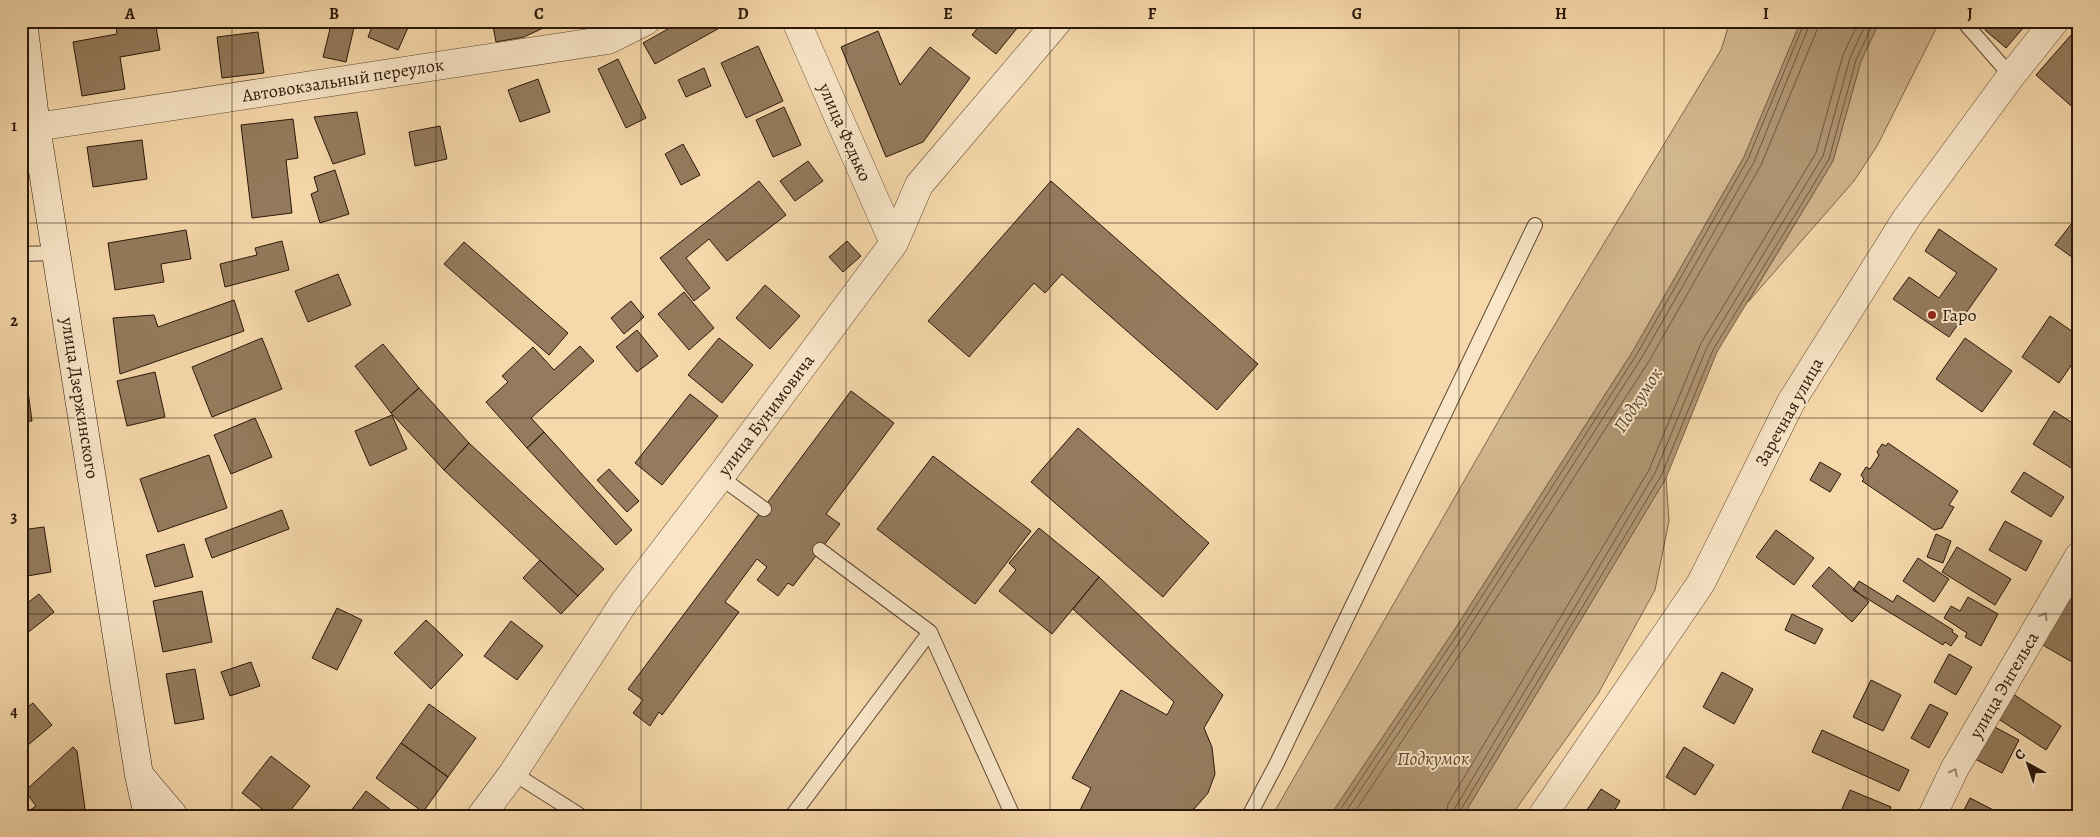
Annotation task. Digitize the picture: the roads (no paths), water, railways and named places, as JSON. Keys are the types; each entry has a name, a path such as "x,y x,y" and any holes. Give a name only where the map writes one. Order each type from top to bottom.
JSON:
{"street":[{"name":"улица Дзержинского","path":"23,21 36,127 139,774 148,816"},
{"name":"Автовокзальный переулок","path":"36,127 608,40 646,21"},
{"name":"улица Федько","path":"796,21 894,243"},
{"name":"улица Бунимовича","path":"481,816 513,773 625,601 894,243 920,185 1058,21"},
{"name":"Заречная улица","path":"1542,816 1701,583 1791,402 1906,219 2011,76 2055,21"},
{"name":"улица Энгельса","path":"1932,816 1956,768 2079,556"},
{"path":"139,774 174,816"}],"lane":[{"path":"1963,21 2011,76"},
{"path":"1250,816 1535,225"},
{"path":"21,254 56,253"},
{"path":"720,477 764,509"},
{"path":"820,550 930,632 1013,816"},
{"path":"792,816 930,632"},
{"path":"513,773 565,812 581,816"}],"water":[{"name":"Подкумок","path":"1801,21 1880,21 1861,61 1833,161 1717,352 1666,478 1463,816 1330,816 1455,629 1633,351 1744,157"}],"place":[{"name":"Гаро","path":"1932,315"}]}
